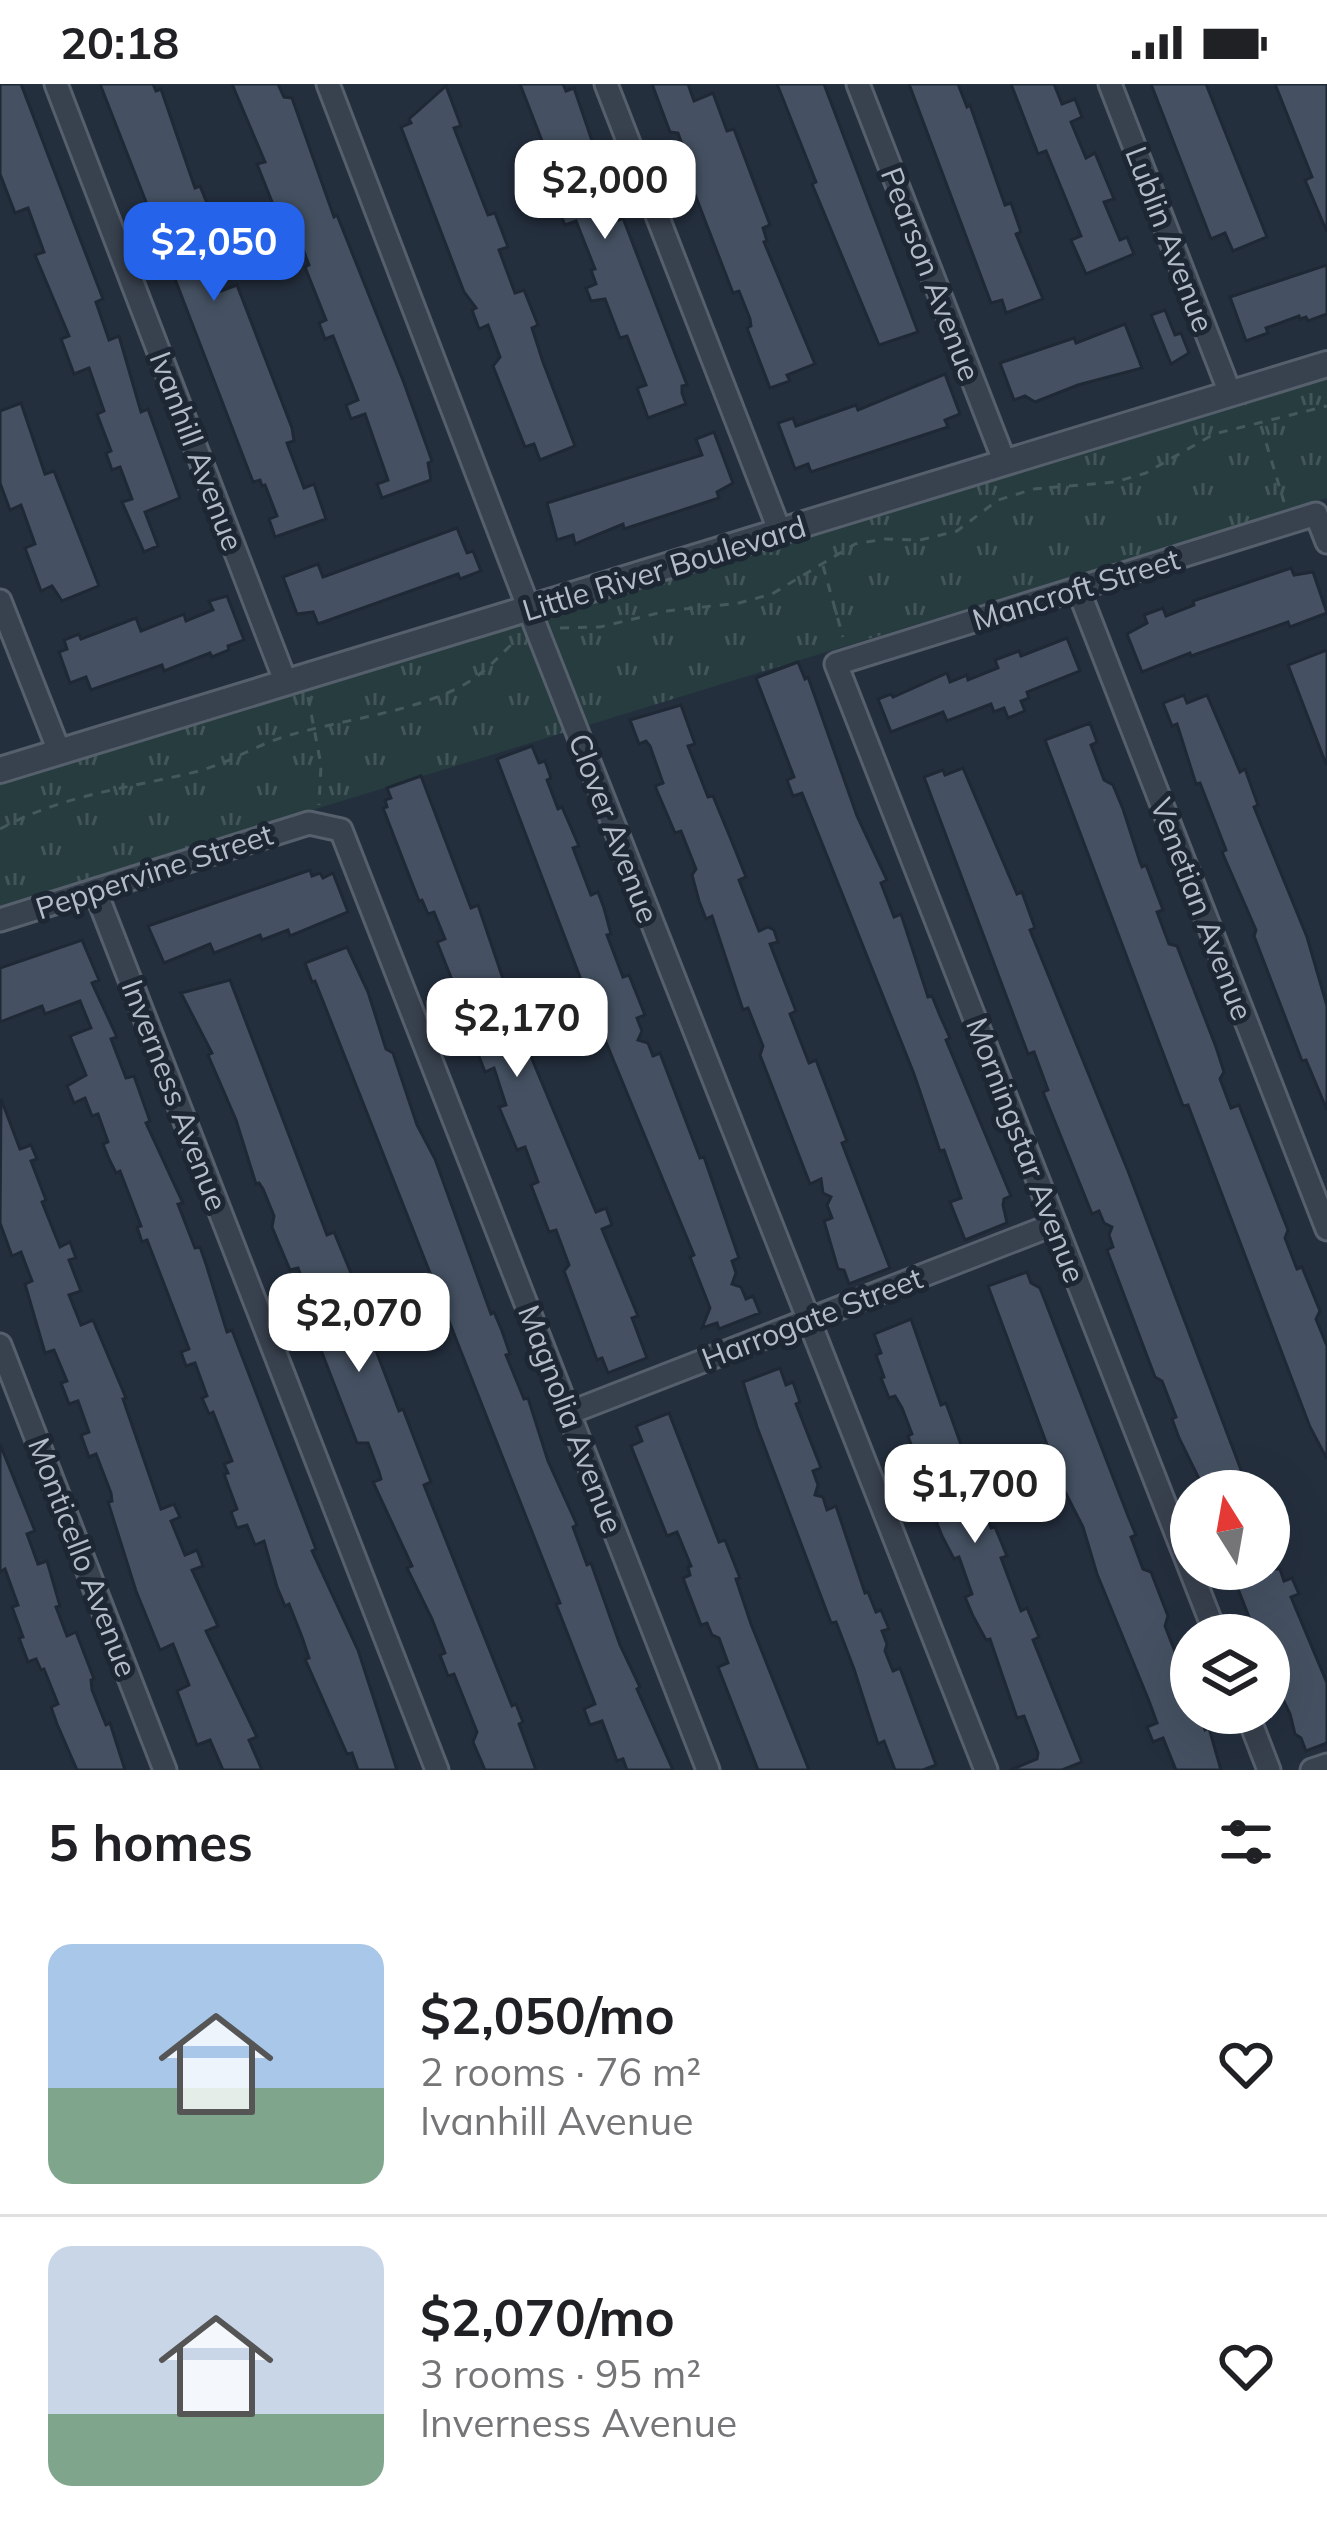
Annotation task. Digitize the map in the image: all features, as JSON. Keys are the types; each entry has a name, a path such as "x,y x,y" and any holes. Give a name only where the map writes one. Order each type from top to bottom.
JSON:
{"street":[{"name":"Ivanhill Avenue","path":"56,84 296,688"},
{"name":"Clover Avenue","path":"328,84 986,1770"},
{"path":"606,84 780,532"},
{"name":"Pearson Avenue","path":"858,84 1005,463"},
{"name":"Lublin Avenue","path":"1110,84 1230,394"},
{"name":"Little River Boulevard","path":"0,770 296,688 530,610 1327,364"},
{"name":"Mancroft Street","path":"836,664 1316,514 1327,542"},
{"name":"Venetian Avenue","path":"1078,590 1327,1229"},
{"path":"0,601 58,751"},
{"name":"Morningstar Avenue","path":"836,664 1208,1614"},
{"name":"Peppervine Street","path":"0,920 314,813"},
{"name":"Magnolia Avenue","path":"314,813 340,830 708,1770"},
{"name":"Inverness Avenue","path":"95,890 437,1770"},
{"name":"Harrogate Street","path":"569,1413 1055,1224"},
{"name":"Monticello Avenue","path":"0,1345 165,1770"},
{"path":"1254,1734 1269,1770"},
{"path":"1312,1770 1327,1765"}],"path":[{"path":"568,626 600,627 772,594 856,544 920,540 957,531 998,500 1034,489 1115,482 1146,473 1214,434 1327,406"},
{"path":"1260,424 1286,507"},
{"path":"823,564 844,640"},
{"path":"0,829 33,811 86,793 199,771 284,736 459,688 498,661 514,641"},
{"path":"296,688 317,728 314,813"}],"green space":[{"path":"1327,364 1327,498 0,906 0,770"}],"building":[{"path":"0,84 21,84 103,299 96,302 109,340 119,336 141,412 148,409 180,498 145,512 158,546 144,552 122,502 132,499 120,467 112,470 106,453 111,451 97,414 104,411 89,368 74,374 61,339 69,336 35,255 44,252 28,208 15,213 0,174"},
{"path":"100,84 153,84 156,91 161,89 195,188 200,186 223,242 202,251 218,292 237,285 292,428 294,441 287,443 304,488 314,484 326,519 275,537 269,519 277,516 265,485 260,480 253,482 170,266 164,244 172,241 160,209 148,207"},
{"path":"232,84 278,84 284,97 292,98 334,217 337,215 404,383 432,461 428,463 431,480 382,498 377,484 388,480 365,414 351,419 346,405 358,400 333,336 325,339 319,323 326,320 305,267 309,265 291,218 280,222 257,164 265,162"},
{"path":"520,84 574,88 619,220 623,218 687,385 682,386 686,404 648,418 637,388 646,385 627,336 620,338 605,299 591,301 586,288 596,284 591,270 595,269 576,221 565,225 548,185 543,171 552,167"},
{"path":"652,84 688,84 694,101 713,93 727,131 734,129 770,225 763,228 764,242 815,364 787,375 790,381 770,388 747,328 750,319 739,291 733,293 684,166 689,164 678,133 670,132"},
{"path":"777,84 824,84 918,332 879,345 812,184 816,182"},
{"path":"909,84 958,84 1005,205 1011,203 1021,232 1016,234 1043,299 1006,313 1002,300 991,303"},
{"path":"1011,84 1054,84 1062,104 1075,99 1082,117 1071,122 1086,158 1095,153 1114,199 1104,202 1120,240 1127,237 1134,254 1086,274 1071,240 1081,236 1046,151 1038,154"},
{"path":"1151,84 1206,84 1267,237 1233,251 1225,233 1211,239"},
{"path":"1275,84 1327,84 1327,232 1305,180 1312,177"},
{"path":"446,86 461,126 454,128 488,215 495,213 508,247 499,250 515,293 524,290 538,325 532,328 575,446 540,460 534,444 525,447 493,366 500,357 488,325 479,329 472,310 476,308 464,292 401,127 411,123 409,119"},
{"path":"1327,265 1327,314 1308,321 1299,316 1246,341 1230,297"},
{"path":"1165,310 1189,353 1171,364 1151,315"},
{"path":"1125,324 1142,368 1035,402 1025,396 1014,400 1000,363"},
{"path":"945,374 960,414 945,420 948,427 811,472 808,464 795,469 778,423 793,418 796,426 856,405 858,410"},
{"path":"21,403 45,474 54,471 99,586 62,601 52,586 41,591 25,548 35,544 21,505 10,510 0,483 0,411"},
{"path":"714,432 733,483 717,492 719,498 624,529 623,524 575,544 573,535 557,540 547,503 702,455 696,439"},
{"path":"457,528 481,571 460,579 458,574 318,624 313,612 297,614 283,577 318,564 323,577"},
{"path":"1291,568 1294,575 1313,572 1327,613 1142,672 1127,634 1147,623 1144,615 1163,608 1166,616 1194,605 1193,601"},
{"path":"227,596 244,640 228,646 229,650 164,671 162,665 91,690 86,677 70,683 59,652 67,649 64,640 79,634 81,639 136,618 141,631 184,614 186,621 213,610 209,601"},
{"path":"1067,638 1080,671 1027,692 1029,698 1021,701 1025,711 1008,718 1004,708 994,712 991,704 947,721 943,712 891,732 878,699 947,673 950,682 967,675 968,680 998,668 995,660 1019,651 1021,656"},
{"path":"1327,650 1327,764 1326,764 1288,665"},
{"path":"798,662 887,880 881,883 894,917 901,914 928,997 932,996 950,1038 946,1040 1011,1196 1003,1205 1007,1223 965,1240 950,1202 961,1198 944,1150 940,1151 802,793 793,796 787,780 794,777 756,678"},
{"path":"1184,695 1187,703 1207,695 1240,772 1245,769 1258,805 1254,807 1307,937 1327,1006 1327,1110 1306,1060 1302,1061 1177,724 1172,726 1163,703"},
{"path":"681,705 695,744 688,746 746,877 739,880 759,931 774,930 778,942 770,944 796,1011 790,1014 809,1063 816,1060 890,1268 849,1284 844,1270 838,1269 824,1221 832,1218 827,1205 831,1197 823,1193 821,1179 810,1184 760,1055 763,1046 748,1008 743,1010 712,916 706,919 699,901 692,875 696,869 655,786 663,783 650,746 646,741 639,744 630,720"},
{"path":"1090,723 1097,742 1091,745 1104,780 1113,785 1163,910 1157,912 1169,944 1177,946 1216,1047 1224,1072 1220,1079 1231,1108 1239,1105 1288,1230 1285,1238 1297,1269 1302,1267 1320,1311 1316,1319 1327,1346 1327,1459 1310,1427 1188,1105 1183,1106 1045,740"},
{"path":"532,746 539,763 545,761 558,809 562,807 579,846 573,848 591,895 598,892 604,908 611,934 607,935 623,977 629,975 645,1015 637,1018 642,1031 638,1040 648,1043 653,1056 660,1053 700,1158 704,1157 739,1258 732,1261 736,1273 732,1284 741,1287 746,1299 753,1296 760,1313 719,1329 717,1323 702,1328 710,1308 690,1257 694,1255 591,1006 497,759"},
{"path":"963,768 1017,894 1022,892 1035,928 1030,930 1241,1470 1195,1470 1179,1438 1172,1419 1176,1417 1162,1381 1155,1377 1107,1250 1113,1247 1112,1227 1104,1223 1099,1211 1092,1214 1043,1092 1048,1090 1034,1052 1028,1054 924,777 943,770 945,775"},
{"path":"421,776 471,908 478,905 522,1035 596,1212 606,1208 612,1225 602,1229 638,1316 632,1318 647,1358 608,1373 602,1358 597,1360 564,1271 569,1265 556,1230 549,1232 531,1185 538,1182 525,1147 517,1150 499,1107 506,1105 494,1068 485,1072 475,1046 461,990 454,985 437,942 445,939 434,912 428,914 419,901 383,808 391,798 387,788"},
{"path":"310,870 312,876 320,873 323,878 333,873 348,912 290,936 288,930 262,940 260,935 214,953 210,944 164,963 148,926"},
{"path":"82,940 99,980 92,983 117,1037 111,1039 126,1078 134,1076 150,1121 146,1123 183,1203 178,1204 195,1248 200,1247 227,1332 232,1330 316,1549 312,1551 358,1650 397,1770 358,1770 352,1753 347,1754 305,1659 309,1658 302,1637 277,1587 264,1541 255,1545 247,1525 237,1528 231,1512 237,1509 224,1474 228,1473 224,1464 232,1461 213,1412 209,1414 202,1398 207,1396 195,1363 186,1366 181,1352 189,1349 147,1240 142,1242 137,1227 141,1226 120,1171 116,1173 103,1144 108,1142 98,1114 92,1116 85,1098 74,1103 67,1086 86,1075 70,1036 91,1028 80,1001 45,1014 42,1006 0,1022 0,968"},
{"path":"347,947 435,1159 491,1314 494,1312 502,1331 510,1354 506,1355 524,1399 528,1398 548,1461 577,1525 573,1527 587,1565 591,1563 637,1689 673,1770 627,1770 623,1759 617,1761 602,1721 590,1725 584,1709 595,1704 556,1604 560,1603 305,963"},
{"path":"230,980 327,1235 334,1232 358,1290 363,1304 359,1306 431,1482 424,1485 512,1706 516,1704 536,1770 485,1770 473,1742 477,1732 454,1674 448,1676 440,1655 445,1653 407,1568 412,1566 373,1482 381,1479 368,1443 357,1443 305,1309 312,1306 298,1268 290,1270 272,1227 274,1216 263,1189 256,1184 208,1055 212,1053 181,993"},
{"path":"1,1099 20,1149 31,1145 37,1159 31,1161 60,1247 70,1242 76,1258 69,1260 81,1291 69,1295 81,1325 93,1320 126,1398 161,1509 174,1504 180,1517 171,1521 185,1555 197,1550 203,1566 192,1570 218,1626 206,1631 257,1737 249,1740 262,1770 223,1770 210,1740 197,1745 177,1691 189,1685 173,1644 160,1650 136,1591 108,1502 111,1493 96,1454 89,1457 81,1435 89,1432 78,1401 69,1404 61,1383 67,1381 54,1350 45,1353 25,1284 32,1281 21,1252 12,1256 0,1223"},
{"path":"1027,1272 1031,1283 1040,1288 1136,1535 1131,1537 1143,1569 1151,1572 1168,1616 1170,1734 1211,1734 1221,1770 1176,1770 1163,1738 1153,1742 1147,1727 1157,1723 988,1286"},
{"path":"911,1319 941,1405 946,1403 991,1528 995,1527 1007,1556 1001,1558 1021,1611 1027,1608 1039,1637 1033,1640 1082,1762 1062,1770 1010,1770 1037,1759 1038,1753 1024,1716 1017,1718 990,1639 986,1640 965,1597 972,1594 959,1557 954,1559 942,1536 934,1516 939,1515 912,1460 916,1458 908,1436 912,1434 902,1408 895,1396 889,1398 881,1378 876,1355 881,1353 874,1334"},
{"path":"780,1368 786,1385 793,1382 800,1402 796,1404 821,1468 813,1471 818,1485 815,1495 823,1497 827,1510 836,1506 865,1593 876,1612 881,1610 889,1629 882,1631 885,1651 893,1671 900,1668 936,1765 923,1770 895,1770 884,1741 878,1744 854,1669 836,1622 831,1623 757,1427 743,1382"},
{"path":"669,1413 719,1542 725,1540 740,1578 736,1579 751,1624 809,1770 758,1770 718,1667 728,1663 719,1638 707,1623 701,1625 683,1578 690,1575 691,1566 677,1532 667,1536 631,1446 642,1441 636,1426"},
{"path":"0,1444 35,1531 27,1534 38,1564 47,1561 60,1606 56,1607 67,1636 76,1632 94,1679 92,1690 106,1725 110,1723 125,1770 77,1770 51,1707 58,1704 44,1669 36,1659 28,1662 12,1607 18,1605 5,1569 0,1572"},
{"path":"1292,1578 1299,1594 1291,1597 1327,1683 1327,1743 1306,1751 1295,1734 1290,1714 1290,1614 1248,1614 1238,1590 1290,1590"}]}
